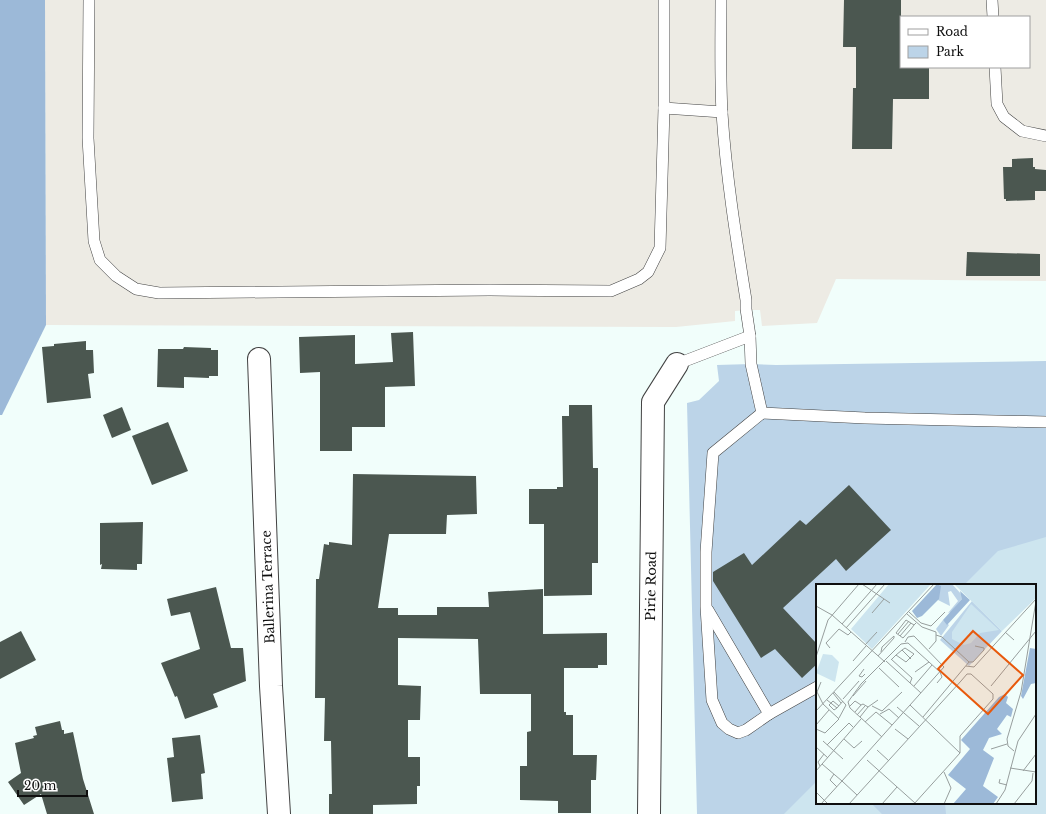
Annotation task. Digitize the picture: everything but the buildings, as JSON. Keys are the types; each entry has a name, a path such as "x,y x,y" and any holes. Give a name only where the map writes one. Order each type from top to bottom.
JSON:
{"street":[{"name":"Ballerina Terrace","path":"260,359 271,686 279,814"},
{"name":"Pirie Road","path":"649,814 653,402 676,364"}],"lane":[{"path":"89,0 88,138 94,241 100,260 116,276 136,288 159,293 490,290 611,291 639,279 648,272 660,248 664,108 664,0"},
{"path":"721,0 722,112 732,214 746,304 750,336 751,364 762,413"},
{"path":"992,0 993,16"},
{"path":"995,68 997,104 1004,118 1022,131 1046,136"},
{"path":"664,108 722,112"},
{"path":"676,364 750,336"},
{"path":"816,688 770,714 746,730 738,733 728,729 722,723 712,700 706,607 706,552 713,453 762,413 865,418 1046,422"},
{"path":"706,607 770,714"}],"shaded area":[{"path":"0,0 45,0 46,325 2,415 0,415"},
{"path":"45,0 1046,0 1046,281 836,279 817,323 762,326 760,310 747,310 735,311 735,321 676,327 46,325"},
{"path":"1046,537 1046,814 946,814 945,804 1036,804 1036,584 965,584 998,551"},
{"path":"816,782 816,804 872,804 882,814 784,814"}],"green space":[{"path":"1046,361 1046,814 697,814 687,403 699,400 719,381 717,365 776,365"}]}
